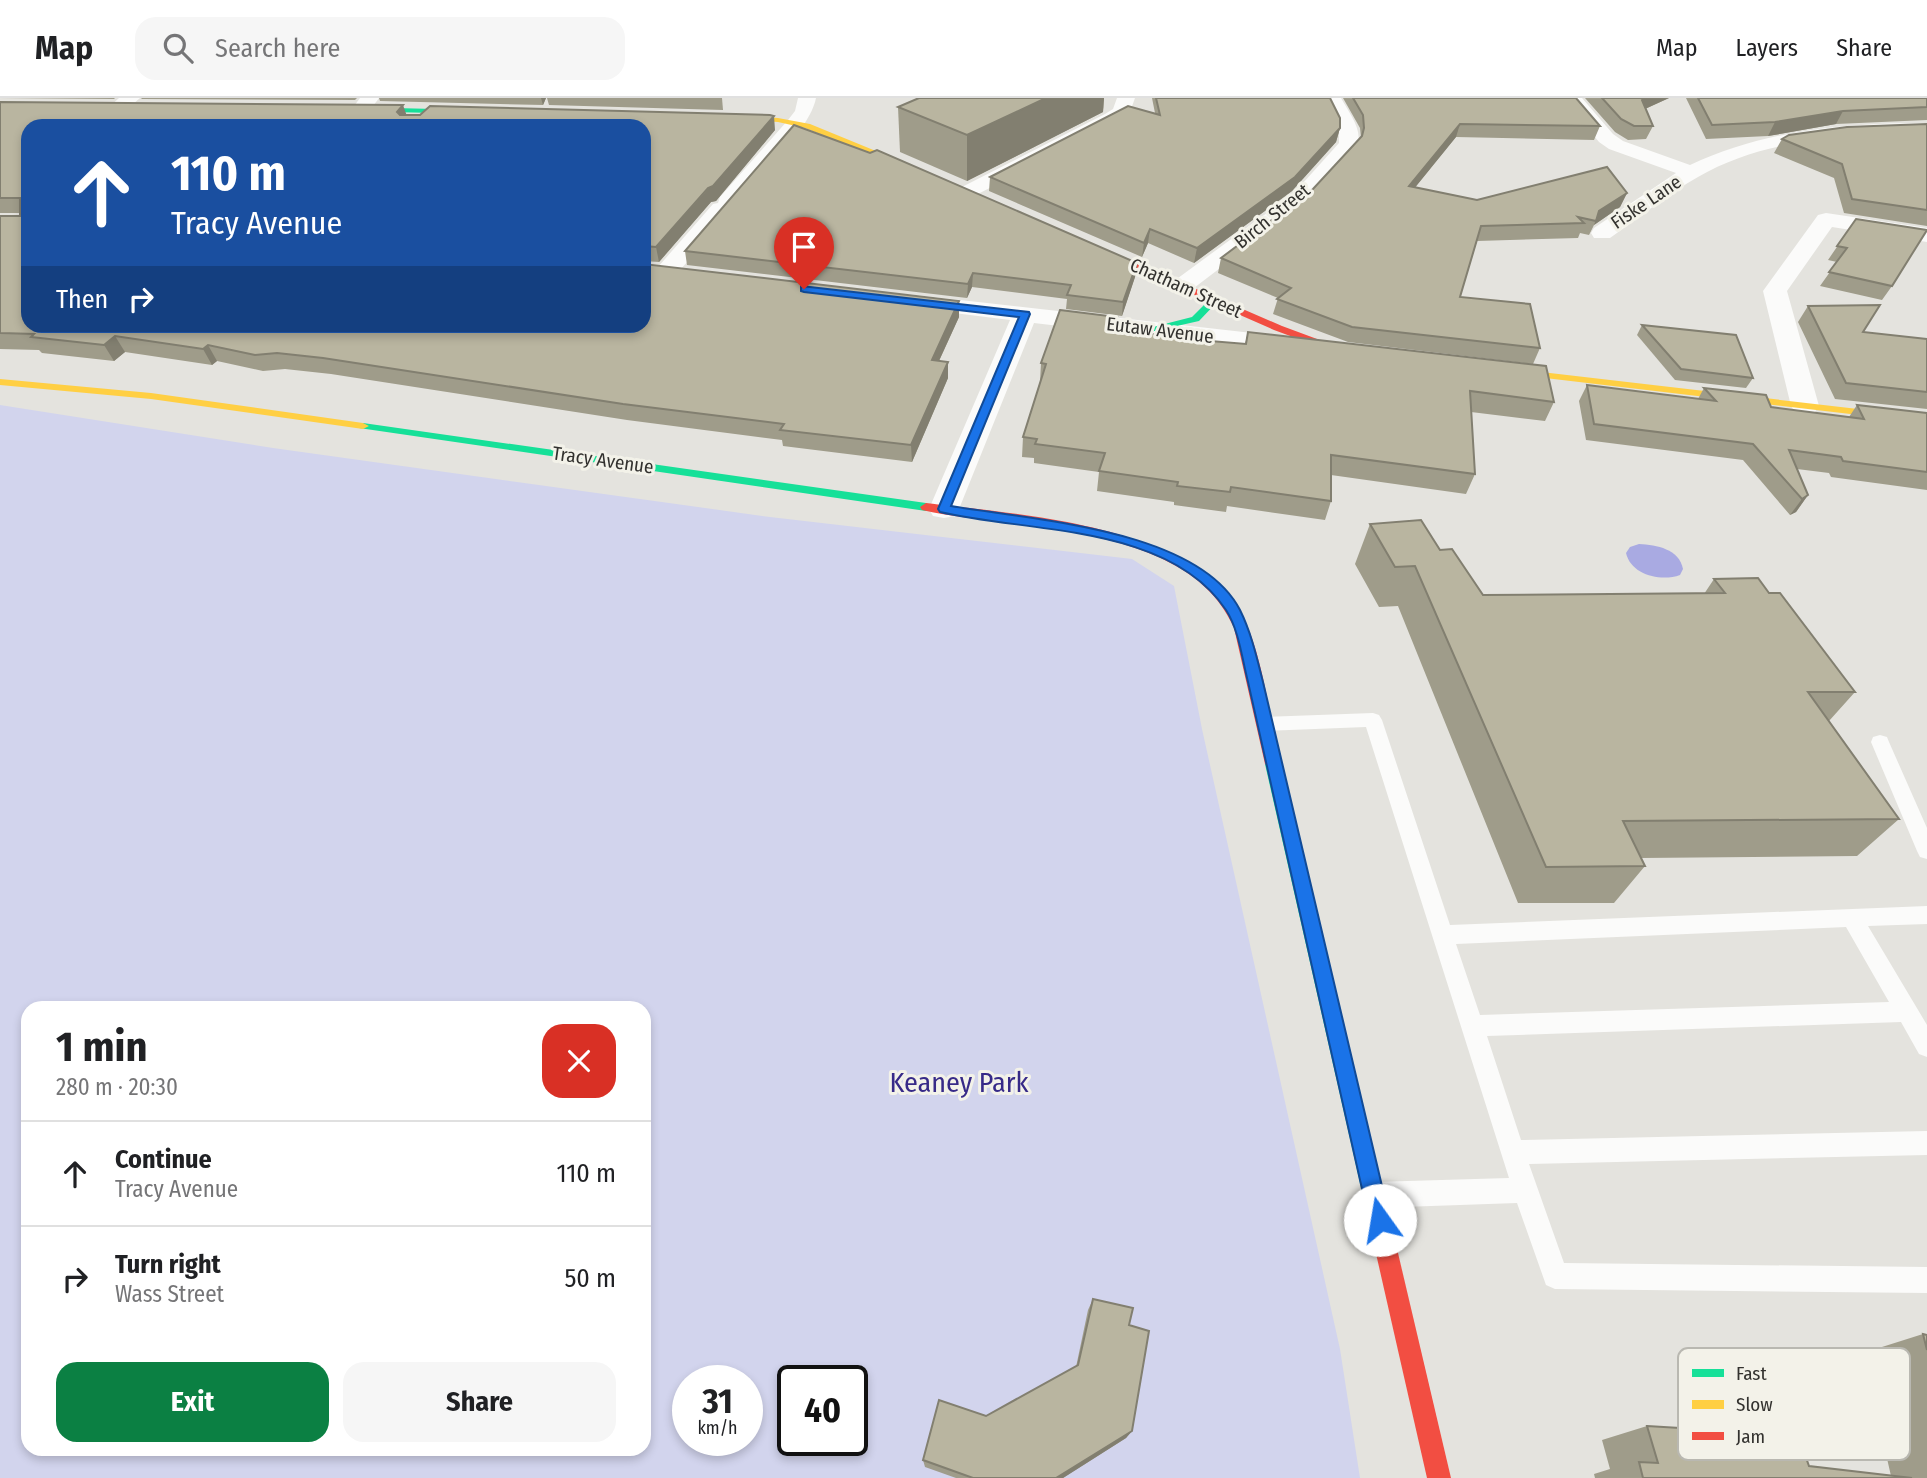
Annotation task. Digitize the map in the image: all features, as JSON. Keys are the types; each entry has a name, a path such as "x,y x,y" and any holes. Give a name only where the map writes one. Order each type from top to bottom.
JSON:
{"street":[{"path":"655,271 724,205 804,112 807,98"},
{"path":"955,187 1112,118 1121,112 1126,98"},
{"name":"Birch Street","path":"1182,286 1301,197 1349,144 1349,131 1332,98"},
{"path":"1572,98 1606,138 1616,145 1691,172"},
{"path":"330,109 365,104 430,111 499,112"},
{"path":"421,119 430,111"},
{"path":"707,116 778,120 794,124 872,150 992,203"},
{"name":"Fiske Lane","path":"1602,233 1691,172 1720,158 1768,143 1845,132 1927,129"},
{"path":"1805,405 1775,291 1826,220 1927,234"},
{"name":"Chatham Street","path":"1081,242 1278,328 1343,352 1370,355"},
{"path":"655,271 694,276"},
{"name":"Eutaw Avenue","path":"887,298 1343,352"},
{"path":"1150,329 1185,324 1207,312 1214,300"},
{"path":"944,509 1025,314"},
{"path":"1479,368 1927,419"},
{"name":"Tracy Avenue","path":"0,382 164,397 944,509 1118,538 1155,550 1198,573 1233,610 1246,645 1439,1478"}],"lane":[{"path":"1265,724 1373,720 1555,1276 1927,1280"},
{"path":"1880,742 1927,851"},
{"path":"1442,934 1927,915"},
{"path":"1852,918 1927,1046"},
{"path":"1472,1026 1907,1012"},
{"path":"1513,1152 1927,1143"},
{"path":"1374,1195 1525,1190"}],"green space":[{"name":"Keaney Park","path":"0,405 273,448 770,517 1132,559 1174,586 1202,729 1340,1349 1360,1478 0,1478"}],"water":[{"path":"1639,544 1660,547 1672,553 1681,562 1683,569 1680,575 1656,577 1634,567 1626,553 1630,547"}],"building":[{"path":"919,98 1046,98 967,135 898,107"},
{"path":"1156,98 1330,98 1340,118 1340,128 1295,177 1197,248 1150,229 1144,243 990,177 1128,106 1160,115"},
{"path":"1353,98 1576,98 1600,126 1460,124 1409,186 1477,200 1607,167 1627,193 1599,211 1596,221 1578,217 1584,223 1481,226 1460,297 1530,304 1540,348 1352,327 1277,299 1291,288 1221,258 1313,189 1362,136 1363,115"},
{"path":"1602,98 1645,98 1642,100 1653,126 1634,126 1621,119"},
{"path":"1698,98 1927,98 1927,107 1843,111 1775,122 1712,125"},
{"path":"0,102 403,105 397,112 400,115 420,115 430,106 770,115 774,116 656,247 651,247 651,119 21,119 21,333 651,333 651,265 959,301 932,360 948,362 911,445 780,430 784,424 623,404 323,358 277,353 255,355 208,345 203,349 115,336 104,345 31,337 34,334 0,333 0,216 20,216 20,198 0,198"},
{"path":"1927,124 1927,210 1852,199 1842,164 1782,139 1789,135 1847,127"},
{"path":"794,125 870,153 877,150 1137,263 1123,302 1067,295 1071,285 973,273 968,284 685,251"},
{"path":"1856,219 1927,230 1892,286 1829,272 1847,248 1837,246"},
{"path":"1880,305 1863,332 1927,339 1927,392 1846,383 1808,306"},
{"path":"1060,310 1117,317 1112,329 1198,340 1246,344 1248,332 1546,366 1554,402 1470,391 1475,474 1331,455 1331,501 1231,487 1230,492 1177,486 1178,482 1099,471 1105,453 1035,444 1037,439 1023,437 1046,364 1041,363"},
{"path":"1642,325 1736,335 1753,378 1681,369"},
{"path":"1587,385 1716,401 1704,388 1766,395 1771,407 1864,419 1857,405 1927,413 1927,472 1843,461 1841,457 1789,450 1808,495 1802,499 1753,444 1594,424"},
{"path":"1421,520 1440,550 1452,549 1483,595 1725,593 1714,579 1758,578 1769,593 1780,593 1855,692 1808,692 1899,819 1623,821 1645,866 1546,867 1415,566 1395,567 1370,524"},
{"path":"1093,1299 1133,1308 1129,1325 1149,1331 1132,1431 1056,1478 973,1478 923,1460 939,1400 986,1416 1078,1365"},
{"path":"1647,1426 1678,1428 1678,1460 1807,1460 1809,1466 1912,1478 1643,1478 1639,1462 1658,1463"}],"traffic: fast":[{"path":"352,109 477,112"},
{"path":"1150,329 1195,319 1214,300"},
{"path":"363,426 926,507"},
{"path":"1273,764 1383,1236"}],"traffic: slow":[{"path":"723,116 778,120 807,126 923,172"},
{"path":"1498,370 1927,420"},
{"path":"0,382 151,396 363,426"}],"traffic: jam":[{"path":"1090,246 1278,328 1343,352 1358,353"},
{"path":"926,507 1050,524 1139,545 1178,562 1210,585 1234,614 1241,628 1273,764"},
{"path":"1383,1236 1439,1478"}],"route":[{"path":"804,289 1025,314 944,509 1118,538 1155,550 1185,564 1208,581 1233,610 1246,645 1255,682 1380,1220"}]}
